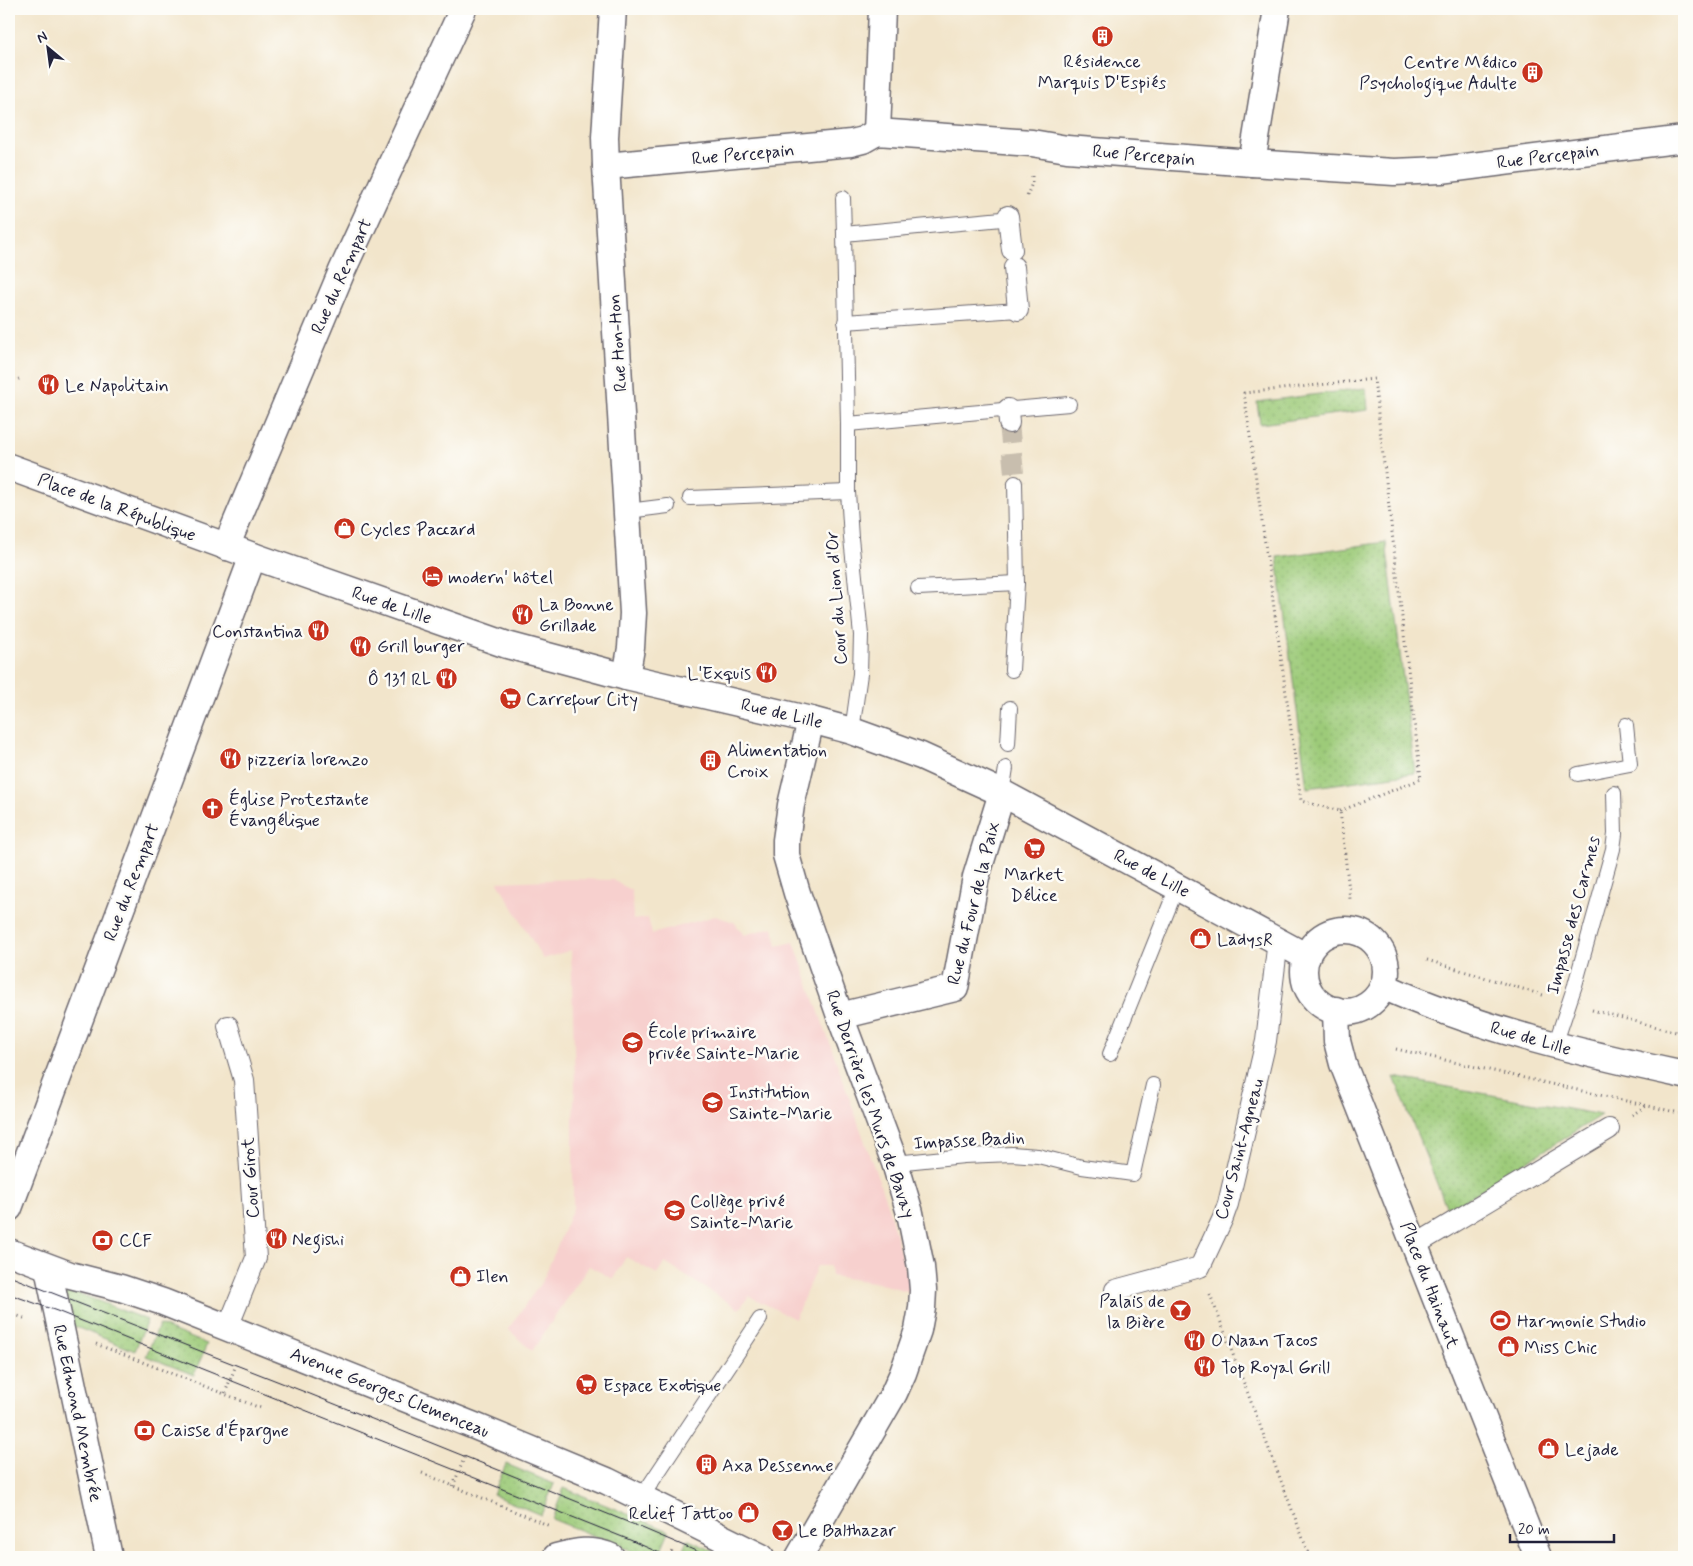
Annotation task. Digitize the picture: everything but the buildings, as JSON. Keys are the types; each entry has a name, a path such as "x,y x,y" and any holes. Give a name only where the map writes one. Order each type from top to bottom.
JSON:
{"street":[{"name":"Rue du Rempart","path":"226,547 342,271 463,9"},
{"name":"Rue Hon-Hon","path":"613,9 605,137 628,511 633,632 626,678"},
{"path":"877,132 882,9"},
{"path":"1252,164 1277,9"},
{"name":"Rue Percepain","path":"606,166 839,151 877,132 1032,143 1067,149 1252,164 1373,172 1419,172 1684,139"},
{"path":"1005,218 1013,259 1018,310"},
{"name":"Place de la République","path":"9,467 226,547"},
{"name":"Rue de Lille","path":"226,547 481,636 626,678 852,731 921,756 1002,793 1307,956"},
{"name":"Rue du Rempart","path":"9,1208 252,556"},
{"name":"Rue Derrière les Murs de Bavay","path":"799,1557 884,1414 904,1373 918,1330 923,1290 921,1267 910,1213 895,1163 840,1016 797,893 786,855 791,805 811,720"},
{"name":"Rue du Four de la Paix","path":"840,1016 955,988 976,877 1002,793"},
{"path":"1342,930 1360,932 1374,942 1381,952 1386,969 1382,986 1373,1000 1364,1007 1353,1011 1336,1010 1320,1003 1309,990 1304,974 1307,956 1316,941 1325,935 1342,930"},
{"name":"Cour Saint-Agneau","path":"1200,1267 1228,1204 1266,1041 1278,940"},
{"name":"Rue de Lille","path":"1382,986 1426,1005 1555,1045 1684,1075"},
{"name":"Place du Hainaut","path":"1336,1010 1339,1052 1538,1557"},
{"name":"Cour Girot","path":"228,1026 244,1080 256,1258 228,1327"},
{"path":"1414,1245 1608,1129"},
{"name":"Avenue Georges Clemenceau","path":"9,1252 48,1268 141,1294 477,1427 607,1481 761,1557"},
{"path":"1115,1290 1200,1267"},
{"name":"Rue Edmond Membrée","path":"48,1268 109,1557"},
{"path":"556,1557 582,1552 598,1552 611,1557"}],"lane":[{"name":"Cour du Lion d'Or","path":"842,198 848,492 861,635 860,674 852,731"},
{"path":"844,234 1005,218"},
{"path":"845,322 1018,310"},
{"path":"848,424 1009,416 1068,404"},
{"path":"1012,670 1017,583 1015,483"},
{"path":"690,498 848,492"},
{"path":"628,511 668,506"},
{"path":"918,588 1017,583"},
{"path":"1008,744 1010,708"},
{"path":"1578,774 1630,764 1626,725"},
{"path":"1002,793 1006,768"},
{"name":"Impasse des Carmes","path":"1555,1045 1575,984 1613,848 1615,834 1614,793"},
{"path":"1110,1054 1178,887"},
{"name":"Impasse Badin","path":"895,1163 964,1156 1012,1154 1038,1156 1082,1167 1133,1174 1152,1085"},
{"path":"641,1498 760,1319"}],"path":[{"path":"1005,218 1026,197 1032,184 1032,143"},
{"path":"9,383 19,379"},
{"path":"1374,379 1422,779 1340,811 1301,801 1244,393 1374,379"},
{"path":"1340,811 1350,899"},
{"path":"1396,1049 1684,1114"},
{"path":"1200,1267 1310,1557"},
{"path":"9,1313 61,1330 263,1409"},
{"path":"422,1473 573,1536 582,1552"}],"shaded area":[{"name":"Institution Sainte-Marie","path":"572,879 613,880 632,891 633,920 648,918 652,934 715,916 734,922 744,935 773,927 777,946 794,942 888,1207 911,1292 873,1282 831,1276 830,1266 817,1266 795,1319 749,1296 739,1309 665,1263 657,1274 626,1257 613,1279 589,1266 532,1351 508,1329 543,1280 573,1208 575,1085 571,950 543,959 498,882"}],"green space":[{"path":"1366,388 1368,410 1260,424 1257,402"},
{"path":"1386,542 1415,773 1307,788 1277,557"},
{"path":"1394,1077 1601,1115 1448,1211"},
{"path":"62,1287 147,1320 135,1351 71,1325"},
{"path":"159,1325 207,1344 194,1375 146,1356"},
{"path":"506,1464 554,1484 541,1515 493,1495"},
{"path":"564,1488 669,1531 658,1557 646,1557 552,1519"},
{"path":"689,1540 727,1557 681,1557"}],"tunnel":[{"path":"1009,423 1015,483"}],"tram line":[{"path":"9,1276 310,1394 710,1557"},
{"path":"9,1294 57,1311 669,1557"}],"place":[{"name":"Résidence Marquis D'Espiés","path":"1102,36"},
{"name":"Centre Médico Psychologique Adulte","path":"1533,72"},
{"name":"Le Napolitain","path":"49,385"},
{"name":"Cycles Paccard","path":"344,529"},
{"name":"modern' hôtel","path":"432,577"},
{"name":"La Bonne Grillade","path":"523,614"},
{"name":"Constantina","path":"319,631"},
{"name":"Grill burger","path":"361,646"},
{"name":"L'Exquis","path":"767,673"},
{"name":"Ô 131 RL","path":"447,679"},
{"name":"Carrefour City","path":"510,699"},
{"name":"pizzeria lorenzo","path":"231,759"},
{"name":"Alimentation Croix","path":"711,760"},
{"name":"Église Protestante Évangélique","path":"213,809"},
{"name":"Market Délice","path":"1034,849"},
{"name":"LadysR","path":"1201,939"},
{"name":"École primaire privée Sainte-Marie","path":"632,1042"},
{"name":"Institution Sainte-Marie","path":"713,1102"},
{"name":"Collège privé Sainte-Marie","path":"674,1211"},
{"name":"Negishi","path":"276,1239"},
{"name":"CCF","path":"103,1240"},
{"name":"Ilen","path":"460,1276"},
{"name":"Palais de la Bière","path":"1181,1311"},
{"name":"Harmonie Studio","path":"1501,1321"},
{"name":"O Naan Tacos","path":"1195,1340"},
{"name":"Miss Chic","path":"1508,1347"},
{"name":"Top Royal Grill","path":"1205,1367"},
{"name":"Espace Exotique","path":"587,1385"},
{"name":"Caisse d'Épargne","path":"145,1430"},
{"name":"Lejade","path":"1549,1449"},
{"name":"Axa Dessenne","path":"706,1465"},
{"name":"Relief Tattoo","path":"749,1513"},
{"name":"Le Balthazar","path":"782,1530"}]}
